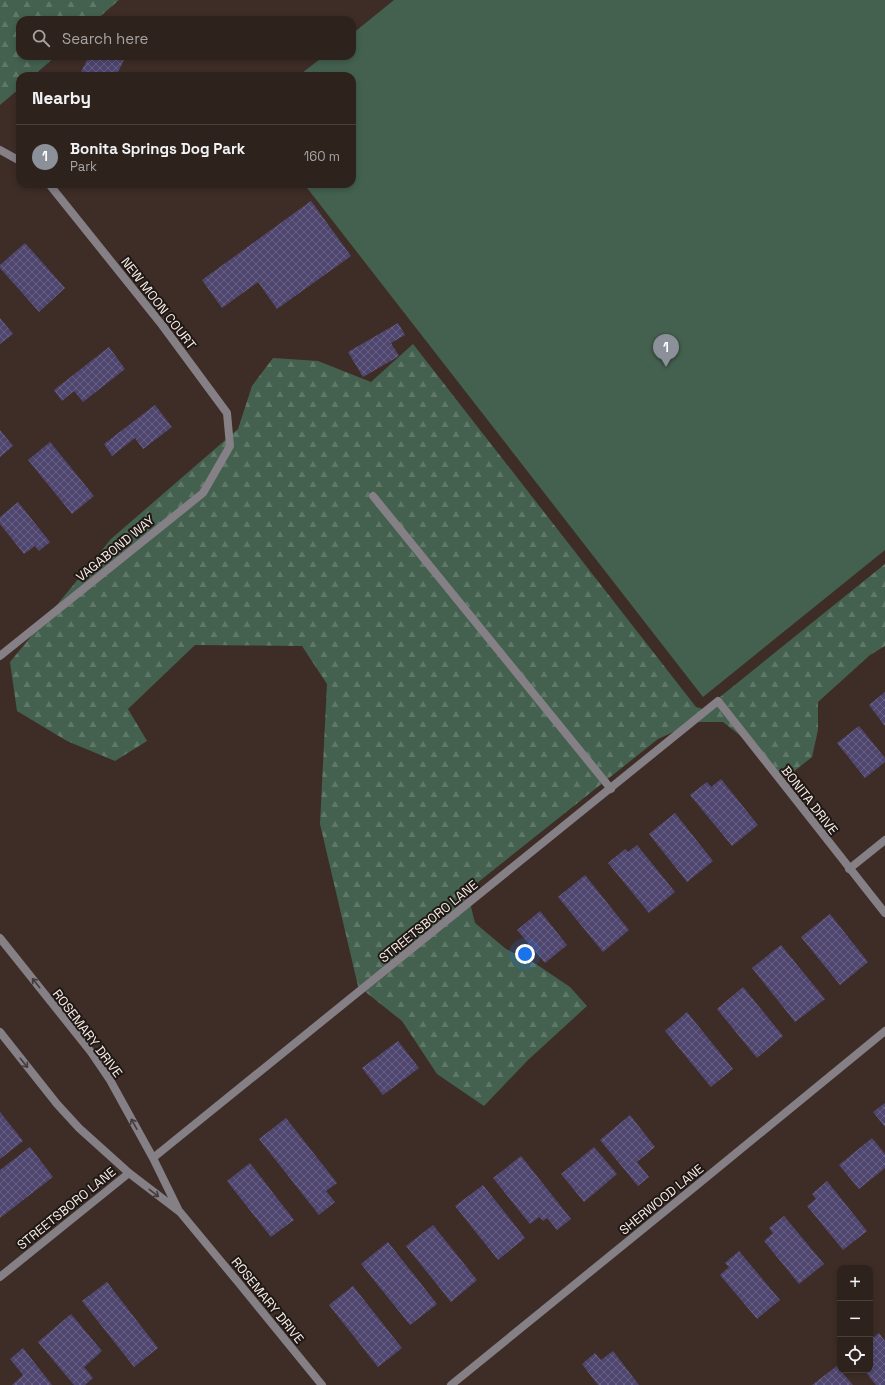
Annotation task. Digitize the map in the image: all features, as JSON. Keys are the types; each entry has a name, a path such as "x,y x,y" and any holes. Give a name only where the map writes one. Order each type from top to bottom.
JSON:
{"street":[{"path":"0,150 16,158"},
{"name":"NEW MOON COURT","path":"51,188 162,325 227,413 230,446"},
{"name":"VAGABOND WAY","path":"0,656 203,494 230,446"},
{"path":"373,496 611,789"},
{"name":"STREETSBORO LANE","path":"153,1158 718,701"},
{"name":"BONITA DRIVE","path":"718,701 885,913"},
{"path":"849,869 885,840"},
{"name":"ROSEMARY DRIVE","path":"0,938 91,1052 110,1080 153,1158 180,1212 322,1385"},
{"name":"SHERWOOD LANE","path":"451,1385 690,1192 885,1031"},
{"name":"ROSEMARY DRIVE","path":"0,1032 79,1128 129,1173 180,1212"},
{"name":"STREETSBORO LANE","path":"0,1277 129,1173"}],"green space":[{"path":"0,0 119,0 101,16 16,16 16,60 51,60 38,72 16,72 16,91 0,105"},
{"path":"394,0 885,0 885,550 703,697 307,188 356,188 356,72 303,72 319,60 356,60 356,31"},
{"path":"413,344 696,707 703,709 710,705 885,564 885,646 870,655 818,702 818,730 812,757 788,776 770,768 751,744 723,722 695,722 658,739 467,891 475,923 506,949 536,964 570,987 587,1006 528,1060 484,1106 437,1074 402,1021 358,986 320,824 327,684 302,646 195,645 128,709 147,741 115,761 67,741 17,711 10,662 111,539 238,429 252,386 273,358 318,361 371,382"}],"building":[{"path":"87,60 124,60 118,72 81,72"},
{"path":"311,201 351,256 277,309 258,282 222,308 202,280"},
{"path":"25,243 65,288 39,312 0,268 0,265"},
{"path":"0,318 13,334 0,344"},
{"path":"398,323 405,335 391,343 399,356 363,377 348,352"},
{"path":"109,347 125,369 83,402 74,391 62,401 54,390"},
{"path":"155,405 172,427 143,449 135,438 112,456 104,444"},
{"path":"0,430 13,446 0,457"},
{"path":"50,442 94,496 72,514 28,460"},
{"path":"18,502 50,542 39,551 35,546 24,554 0,524 0,517"},
{"path":"885,692 885,726 869,705"},
{"path":"859,726 885,758 885,762 865,778 837,743"},
{"path":"721,779 758,825 732,846 690,795 707,782 711,787"},
{"path":"675,813 713,861 687,882 649,834"},
{"path":"637,845 675,892 649,913 608,863 625,849 628,852"},
{"path":"585,875 629,930 603,952 558,897"},
{"path":"540,911 567,945 545,963 517,930"},
{"path":"830,914 868,962 840,985 801,937"},
{"path":"781,945 825,999 795,1022 752,968"},
{"path":"743,987 783,1036 757,1058 717,1009"},
{"path":"687,1012 733,1069 711,1087 665,1031"},
{"path":"398,1041 419,1068 383,1095 362,1068"},
{"path":"885,1103 885,1127 873,1112"},
{"path":"0,1112 23,1141 0,1159"},
{"path":"630,1115 655,1147 637,1162 649,1177 638,1186 600,1140"},
{"path":"286,1118 337,1183 326,1191 335,1202 319,1215 259,1139"},
{"path":"872,1138 885,1154 885,1168 859,1189 839,1165"},
{"path":"30,1147 53,1177 0,1218 0,1170"},
{"path":"594,1147 617,1174 584,1202 561,1174"},
{"path":"521,1156 571,1219 557,1230 547,1218 543,1221 539,1217 530,1224 493,1178"},
{"path":"250,1163 294,1220 271,1237 227,1181"},
{"path":"827,1181 867,1231 843,1250 807,1206 816,1199 812,1194"},
{"path":"483,1185 525,1238 498,1260 455,1206"},
{"path":"784,1216 824,1264 799,1284 764,1241 773,1233 769,1228"},
{"path":"433,1225 477,1280 451,1302 406,1246"},
{"path":"388,1242 437,1304 410,1325 361,1264"},
{"path":"739,1251 780,1300 757,1319 720,1275 729,1267 725,1263"},
{"path":"107,1282 158,1348 134,1367 82,1301"},
{"path":"353,1286 402,1348 378,1367 329,1305"},
{"path":"71,1314 102,1351 84,1367 93,1378 85,1385 74,1385 38,1342"},
{"path":"879,1333 885,1341 885,1385 876,1385 866,1373 873,1373 873,1338"},
{"path":"23,1348 52,1385 12,1385 23,1375 10,1359"},
{"path":"613,1351 639,1385 598,1385 582,1364 595,1353 601,1360"},
{"path":"837,1366 837,1373 843,1373 853,1385 812,1385"}],"place":[{"name":"Bonita Springs Dog Park","path":"666,367"}]}
